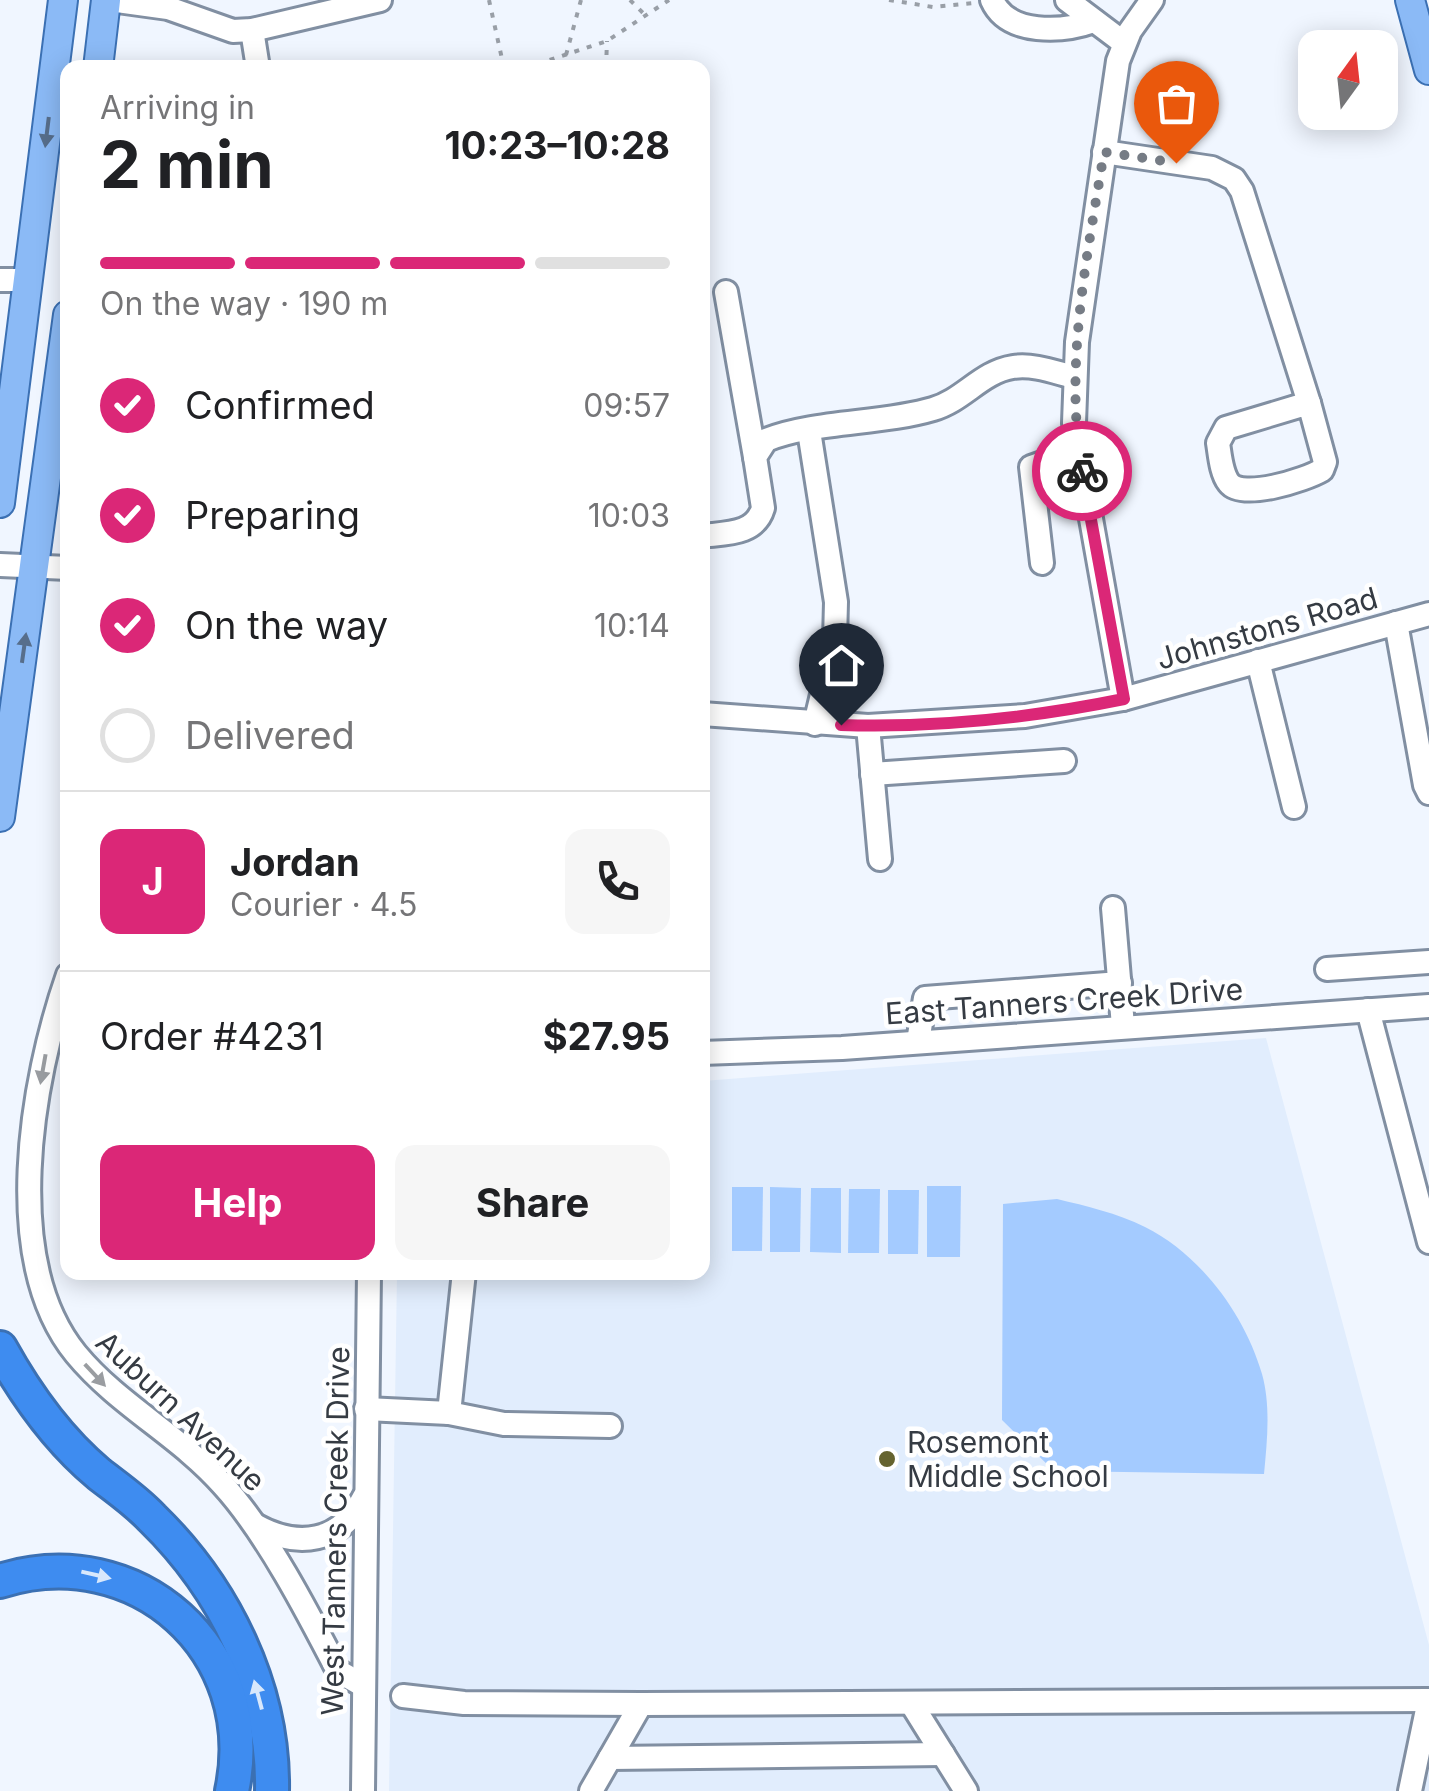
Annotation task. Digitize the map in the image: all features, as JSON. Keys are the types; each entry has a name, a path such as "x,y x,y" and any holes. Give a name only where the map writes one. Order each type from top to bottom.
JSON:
{"highway":[{"path":"0,1348 45,1419 77,1454 150,1515 179,1545 226,1614 258,1692 268,1733 272,1791"},
{"path":"0,1582 60,1570 89,1573 143,1592 184,1622 203,1644 228,1692 237,1745 232,1791"}],"main road":[{"path":"0,503 14,280 63,0"},
{"path":"99,60 108,0"},
{"path":"1410,0 1429,70"},
{"path":"0,817 60,378"}],"street":[{"path":"108,0 168,8 233,31 380,0"},
{"path":"992,0 1007,21 1019,25 1072,28 1094,21"},
{"path":"1067,0 1124,43"},
{"path":"1124,699 1074,423 1074,378 1104,152 1124,43 1152,0"},
{"path":"252,30 257,60"},
{"path":"1104,152 1212,168 1234,180 1242,190 1309,403 1325,462 1322,470 1248,492 1230,485 1218,443 1226,428 1309,403"},
{"path":"710,535 746,530 763,508 726,292"},
{"path":"755,458 766,440 932,409 967,393 994,370 1030,367 1074,378"},
{"path":"809,430 836,602 834,640 814,724"},
{"path":"1042,563 1031,467 1079,450"},
{"path":"0,566 60,568"},
{"name":"Johnstons Road","path":"710,715 868,726 1026,716 1124,699 1429,614"},
{"path":"1396,623 1429,793"},
{"path":"1258,662 1294,807"},
{"path":"868,726 880,859"},
{"path":"872,774 1064,761"},
{"path":"1113,908 1123,1026"},
{"path":"1327,969 1429,962"},
{"path":"918,1042 925,998 1120,983"},
{"name":"Auburn Avenue","path":"60,1003 47,1048 30,1162 33,1260 51,1315 76,1355 108,1390 222,1483 254,1526 338,1671 364,1686"},
{"name":"East Tanners Creek Drive","path":"710,1053 1429,1006"},
{"path":"1368,1010 1429,1242"},
{"name":"West Tanners Creek Drive","path":"362,1791 369,1280"},
{"path":"448,1413 463,1280"},
{"path":"366,1409 448,1413 504,1424 610,1426"},
{"path":"254,1526 286,1539 319,1539 346,1523 365,1494"},
{"path":"404,1696 464,1703 641,1704 1429,1700 1410,1791"},
{"path":"912,1703 966,1791"},
{"path":"591,1791 641,1704"},
{"path":"610,1758 944,1754"}],"path":[{"path":"489,0 502,60"},
{"path":"566,54 581,0"},
{"path":"630,0 646,16"},
{"path":"549,60 608,41 670,0"},
{"path":"889,0 933,7 992,0"},
{"path":"607,60 608,41"}],"shaded area":[{"name":"Rosemont Middle School","path":"1266,1038 1429,1645 1429,1791 389,1791 397,1280 710,1280 710,1080"},
{"path":"927,1186 961,1186 960,1257 927,1257"},
{"path":"732,1187 763,1187 762,1251 732,1251"},
{"path":"770,1187 801,1188 800,1252 770,1252"},
{"path":"811,1188 841,1188 841,1253 810,1252"},
{"path":"849,1189 880,1189 879,1253 848,1253"},
{"path":"888,1190 919,1190 918,1254 888,1254"},
{"path":"1057,1199 1145,1227 1185,1253 1218,1289 1244,1330 1265,1386 1264,1474 1054,1471 1002,1420 1003,1204"}],"way so far":[{"path":"1082,471 1074,423 1074,378 1104,152 1176,163"}],"place":[{"name":"Rosemont Middle School","path":"887,1459"}],"route":[{"path":"841,725 936,724 1026,716 1124,699 1082,471"}]}
